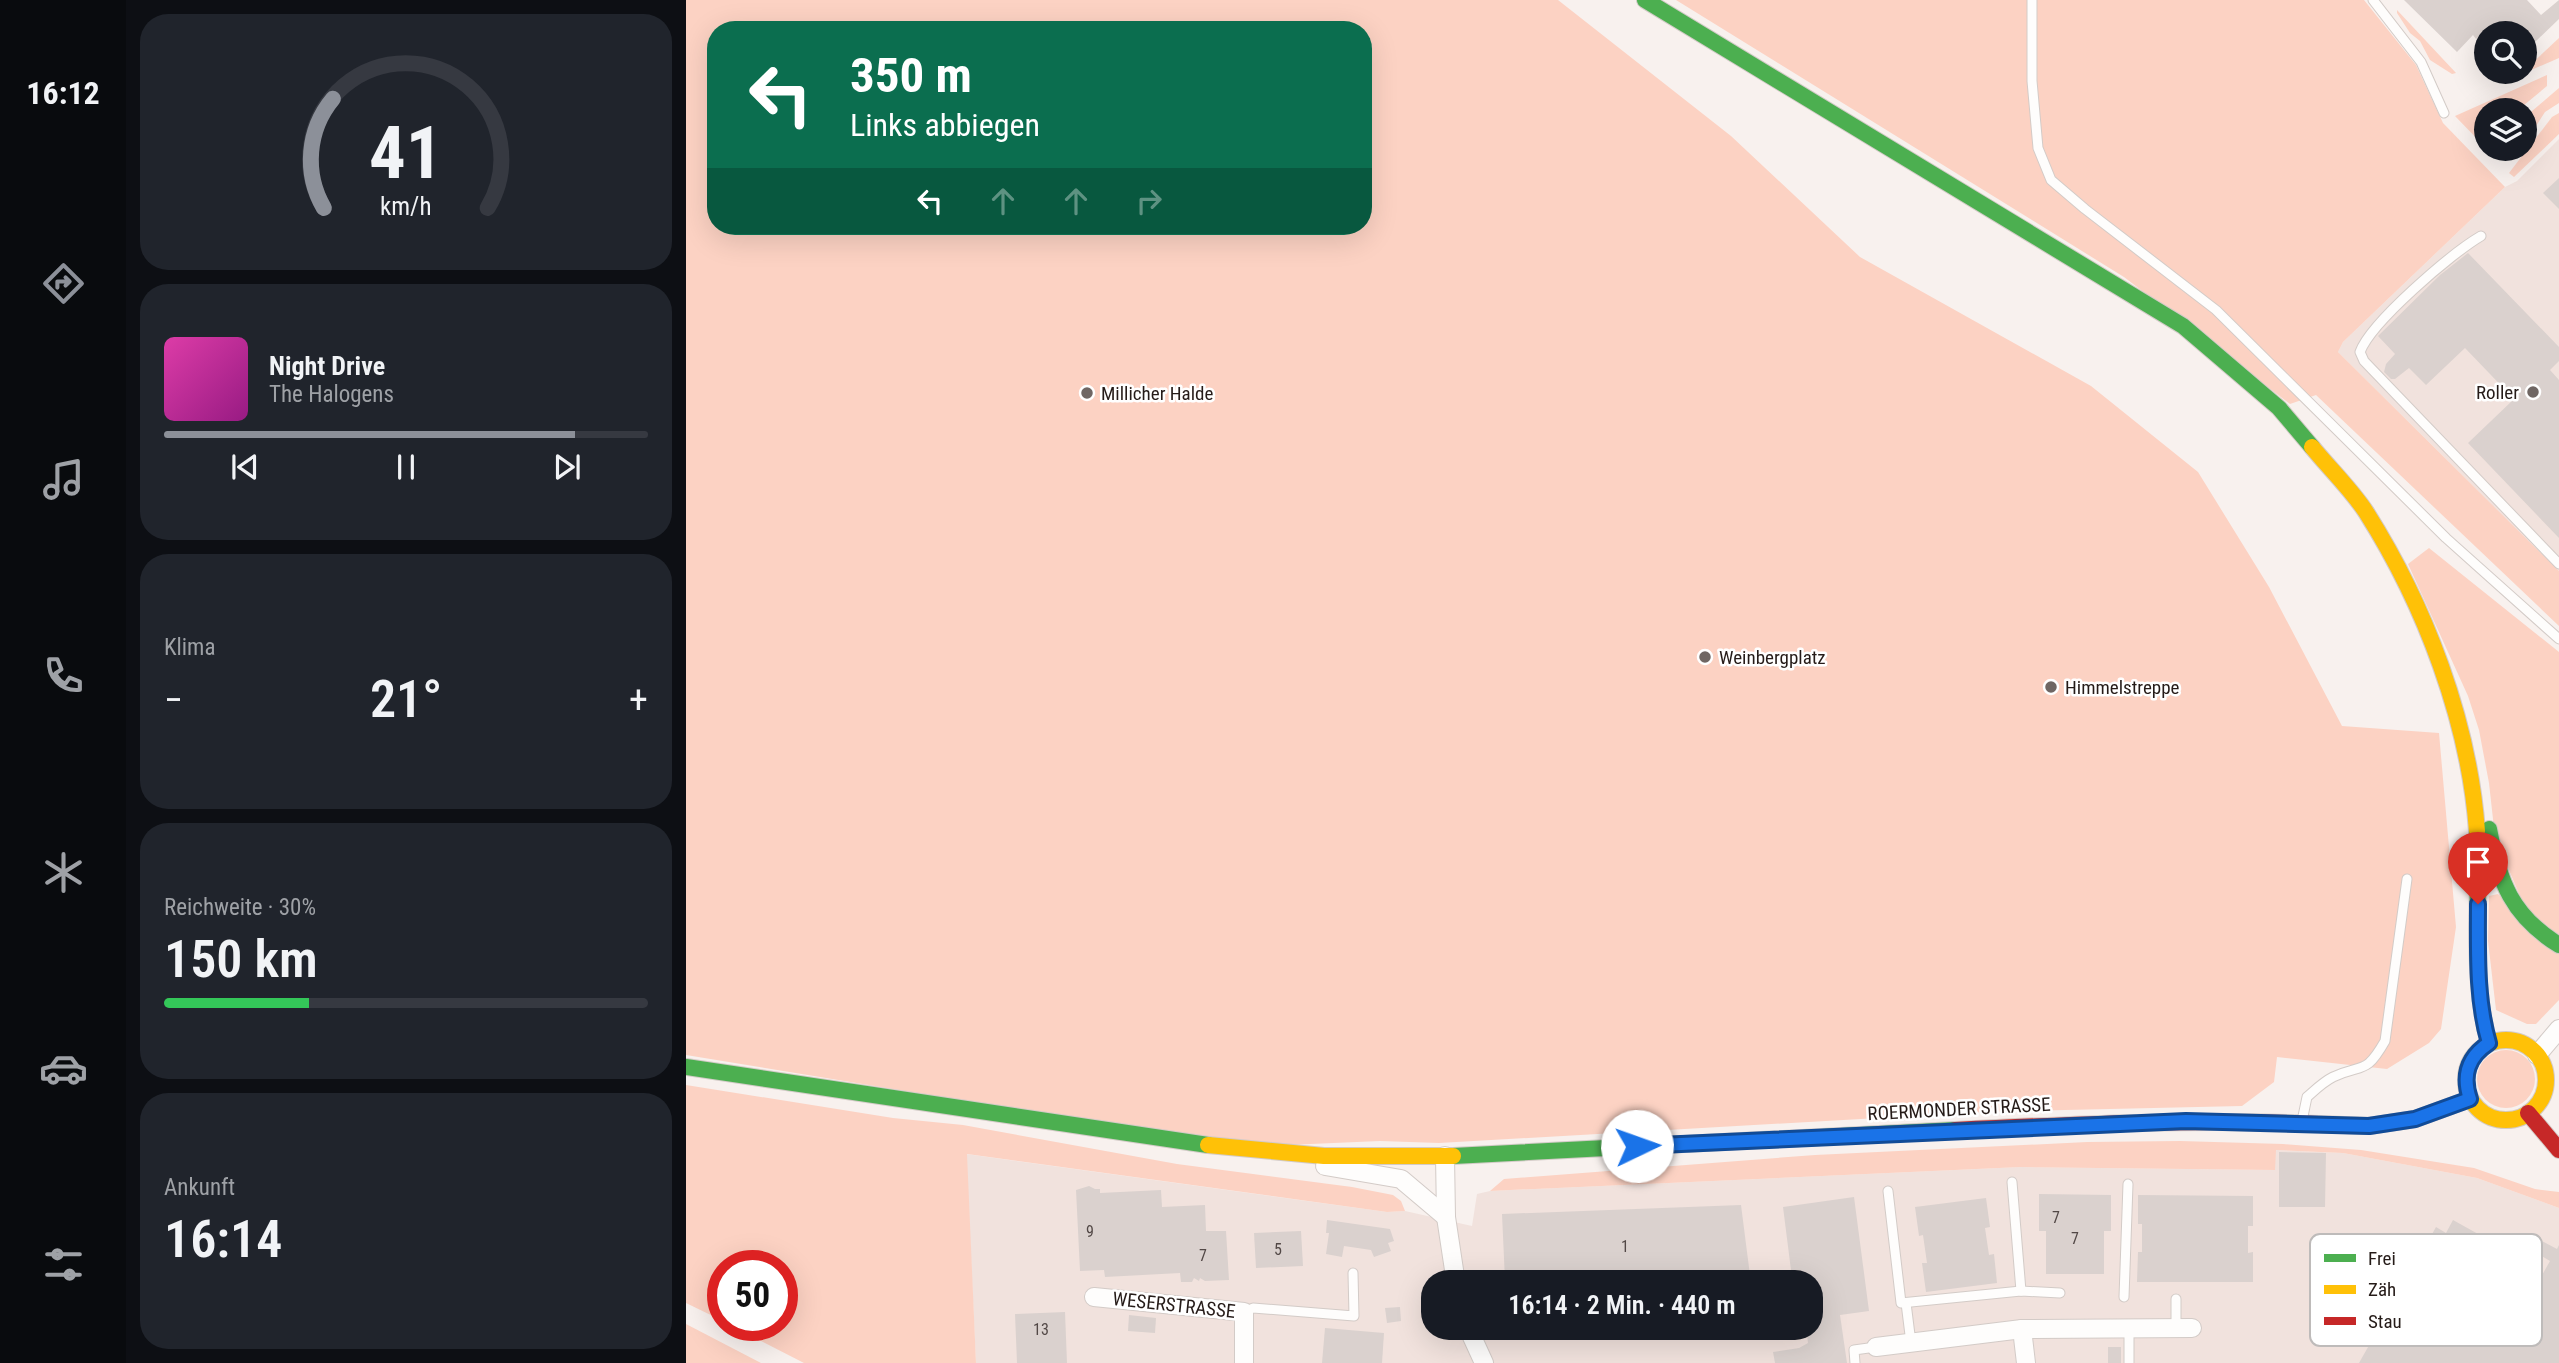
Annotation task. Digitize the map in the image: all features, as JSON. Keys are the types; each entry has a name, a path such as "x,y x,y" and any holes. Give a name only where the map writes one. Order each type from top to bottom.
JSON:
{"main road":[{"path":"1645,0 2193,334 2279,408 2365,510 2405,581 2435,646 2462,739 2475,804 2479,965 2484,1026 2489,1043"},
{"path":"2444,672 2460,692 2477,748 2499,876 2516,911 2543,937 2559,945"},
{"path":"2515,1041 2528,1046 2537,1055 2546,1080 2544,1093 2528,1113 2503,1120 2479,1110 2470,1099 2466,1074 2470,1061 2489,1043 2515,1041"},
{"name":"ROERMONDER STRASSE","path":"686,1067 1277,1155 1446,1156 2100,1123 2186,1121 2369,1126 2415,1119 2470,1099"},
{"path":"2528,1113 2559,1150"}],"street":[{"path":"2537,1055 2559,1030"},
{"path":"1277,1155 1289,1161 1401,1179 1446,1217"},
{"path":"1446,1156 1446,1217 1454,1270"},
{"name":"WESERSTRASSE","path":"1094,1297 1244,1312 1244,1363"},
{"path":"1876,1347 2022,1329 2184,1328"},
{"path":"2022,1329 2026,1363"},
{"path":"1473,1340 1484,1363"}],"lane":[{"path":"2032,0 2032,81 2038,148 2051,180 2216,310 2446,538 2559,639"},
{"path":"2373,0 2421,62 2444,113"},
{"path":"2481,236 2463,247 2375,326 2360,352 2364,361 2559,564"},
{"path":"2301,1123 2307,1097 2334,1076 2363,1068 2375,1058 2385,1041 2407,879"},
{"path":"2011,1182 2021,1291"},
{"path":"2124,1297 2128,1184"},
{"path":"1888,1191 1901,1303 2021,1291 2060,1293"},
{"path":"1244,1312 1253,1308 1354,1316 1353,1273"},
{"path":"2176,1299 2184,1328"},
{"path":"1906,1303 1911,1343"},
{"path":"2129,1328 2129,1363"},
{"path":"1856,1363 1854,1350 1876,1347"}],"shaded area":[{"path":"686,0 1558,0 1731,136 1860,257 2091,386 2198,472 2269,587 2342,726 2439,733 2456,927 2441,1029 2429,1043 2387,1069 2277,1057 2274,1082 2242,1106 1983,1112 1439,1143 1380,1141 1264,1146 1082,1120 686,1055"},
{"path":"1676,0 2364,0 2416,65 2443,123 2474,155 2474,161 2480,161 2505,187 2343,342 2338,352 2559,571 2559,626 2316,395 2290,404 2124,277"},
{"path":"2397,10 2456,73 2452,74 2430,60 2420,41 2410,33"},
{"path":"2559,38 2559,58 2537,68 2537,59"},
{"path":"2547,75 2547,86 2532,98 2495,98 2527,84 2537,84 2537,79"},
{"path":"2559,88 2559,103 2545,112 2537,124 2537,107"},
{"path":"2474,108 2474,136 2455,116"},
{"path":"2559,113 2559,134 2537,155 2537,137 2552,117"},
{"path":"2559,139 2559,571 2338,352 2343,342 2505,187 2517,181"},
{"path":"2518,161 2531,161 2514,177 2509,173"},
{"path":"2429,548 2559,652 2559,938 2528,915 2495,837 2479,730 2468,696 2408,564"},
{"path":"2498,894 2559,952 2559,1000 2536,1024 2527,1024 2496,1010 2488,941 2489,896"},
{"path":"2500,1050 2512,1050 2527,1058 2535,1073 2535,1085 2527,1100 2512,1108 2500,1108 2485,1100 2477,1085 2477,1073 2485,1058"},
{"path":"686,1085 893,1118 963,1125 1177,1164 1352,1187 1393,1195 1401,1201 1405,1211 1387,1212 967,1154 976,1363 804,1363 761,1341 798,1341 798,1250 707,1250 707,1313 686,1303"},
{"path":"2087,1142 2283,1144 2361,1150 2474,1168 2535,1189 2559,1192 2559,1208 2477,1178 2343,1153 2276,1150 2275,1170 2021,1167 1490,1191 1504,1179 1815,1155"},
{"path":"2275,1150 2343,1153 2477,1178 2559,1208 2559,1363 976,1363 966,1154 1387,1212 1405,1211 1472,1226 1477,1194 1490,1191 2021,1167 2274,1170"},
{"path":"686,1324 707,1335 707,1341 719,1341 761,1363 686,1363"}],"building":[{"path":"2404,0 2527,0 2541,15 2559,0 2559,19 2537,40 2537,21 2474,21 2474,36 2457,52"},
{"path":"2559,178 2559,209 2543,193"},
{"name":"Roller","path":"2468,253 2559,347 2559,361 2550,370 2559,380 2559,538 2468,443 2514,399 2465,348 2426,385 2409,368 2395,379 2391,379 2384,372 2386,364 2395,354 2378,336 2440,275"},
{"path":"2279,1152 2326,1153 2325,1207 2279,1207"},
{"path":"1089,1186 1100,1189 1100,1193 1161,1190 1162,1207 1205,1205 1206,1231 1226,1231 1229,1280 1205,1281 1200,1278 1199,1281 1194,1278 1192,1282 1181,1282 1180,1273 1105,1277 1104,1270 1080,1271 1076,1190"},
{"path":"2039,1194 2111,1195 2111,1231 2104,1231 2104,1274 2046,1274 2046,1231 2039,1231"},
{"path":"2138,1195 2253,1196 2253,1226 2248,1226 2248,1253 2253,1252 2253,1282 2137,1282 2138,1252 2142,1252"},
{"path":"1854,1197 1869,1311 1840,1315 1847,1363 1775,1363 1773,1352 1799,1348 1808,1343 1808,1340 1823,1340 1823,1270 1791,1270 1783,1207"},
{"path":"1986,1198 1990,1227 1985,1228 1989,1255 1994,1254 1997,1283 1926,1292 1922,1263 1927,1263 1923,1235 1919,1236 1915,1207"},
{"path":"1741,1205 1749,1270 1505,1270 1502,1214"},
{"path":"1327,1220 1390,1229 1394,1241 1388,1243 1391,1251 1374,1257 1371,1250 1344,1246 1342,1257 1326,1254 1329,1233 1326,1233"},
{"path":"2453,1220 2478,1234 2432,1234 2436,1227 2446,1233"},
{"path":"1301,1231 1303,1266 1256,1268 1254,1233"},
{"path":"2542,1241 2557,1249 2559,1245 2559,1363 2359,1363 2369,1346 2542,1346 2542,1275 2550,1261 2542,1256"},
{"path":"1400,1307 1401,1321 1387,1323 1385,1308"},
{"path":"1065,1312 1067,1363 1017,1363 1015,1314"},
{"path":"1129,1315 1156,1318 1155,1333 1128,1331"},
{"path":"1325,1328 1384,1333 1382,1363 1322,1363"},
{"path":"2108,1347 2121,1347 2121,1363 2108,1363"}],"traffic: fast":[{"path":"1645,0 2183,326 2279,408 2312,447"},
{"path":"2489,829 2503,881 2510,896 2530,922 2559,945"},
{"path":"2477,831 2478,965 2483,1018 2489,1043"},
{"path":"686,1067 1208,1145"},
{"path":"2319,1124 2369,1126 2415,1119 2470,1099"},
{"path":"1453,1156 1955,1130"}],"traffic: slow":[{"path":"2312,447 2366,512 2425,625 2441,665 2465,748 2477,831"},
{"path":"2506,1040 2521,1043 2534,1052 2543,1065 2546,1080 2543,1095 2534,1108 2521,1117 2506,1120 2491,1117 2478,1108 2469,1095 2466,1080 2469,1065 2478,1052 2491,1043 2506,1040"},
{"path":"1208,1145 1324,1156 1453,1156"}],"traffic: jam":[{"path":"2528,1113 2559,1150"},
{"path":"1955,1130 2182,1122 2319,1124"}],"place":[{"name":"Roller","path":"2533,392"},
{"name":"Millicher Halde","path":"1087,393"},
{"name":"Weinbergplatz","path":"1705,657"},
{"name":"Himmelstreppe","path":"2051,687"}],"route":[{"path":"1637,1146 2100,1123 2239,1121 2369,1126 2415,1119 2470,1099 2466,1087 2470,1061 2489,1043 2484,1026 2479,965 2478,904"}]}
